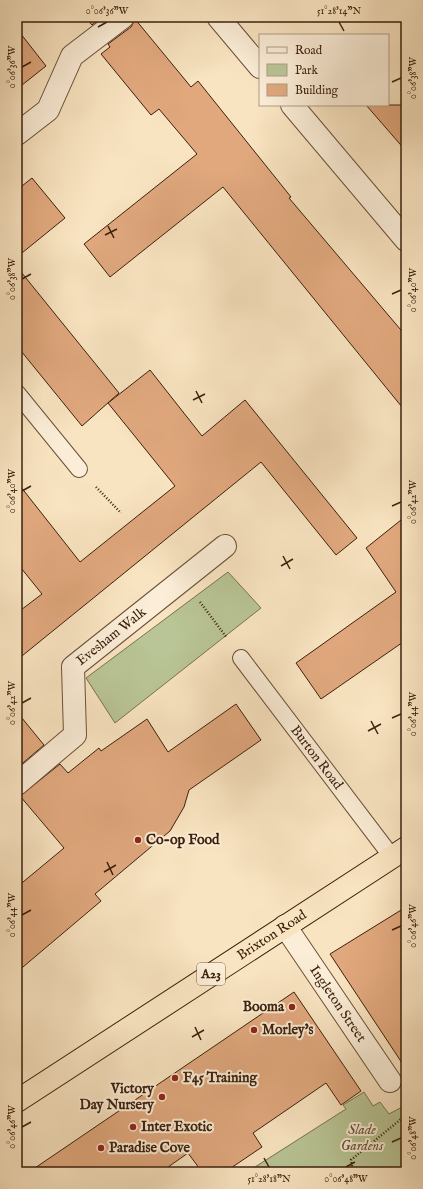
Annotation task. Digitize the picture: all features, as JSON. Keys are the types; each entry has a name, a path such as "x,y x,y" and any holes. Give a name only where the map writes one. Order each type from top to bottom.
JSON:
{"highway":[{"name":"Brixton Road","path":"17,1101 399,852"}],"street":[{"path":"17,134 48,110 72,56 123,17"},
{"path":"218,17 259,66"},
{"path":"293,106 406,240"},
{"name":"Evesham Walk","path":"17,784 75,735 73,667 225,546"},
{"name":"Ingleton Street","path":"285,926 390,1081"}],"lane":[{"path":"17,393 79,469"},
{"name":"Burton Road","path":"242,658 399,852"}],"path":[{"path":"79,469 121,513"},
{"path":"184,580 242,658"},
{"path":"353,1172 351,1160 406,1115"}],"green space":[{"path":"228,572 261,608 115,723 86,678"},
{"name":"Slade Gardens","path":"364,1092 373,1106 380,1102 389,1114 406,1105 406,1172 259,1172 255,1167 346,1109 343,1105"}],"building":[{"path":"85,17 102,17 92,25"},
{"path":"135,19 191,87 198,81 291,197 289,198 406,336 406,412 223,187 110,277 84,244 197,154 159,109 151,115 101,54 110,47 108,44 131,27"},
{"path":"17,29 46,66 17,89"},
{"path":"406,105 406,151 367,106"},
{"path":"32,178 65,218 17,257 17,190"},
{"path":"17,267 119,393 82,426 17,346"},
{"path":"150,370 202,436 245,400 357,538 336,555 261,462 17,660 17,613 42,594 17,563 17,482 80,562 175,486 108,403"},
{"path":"406,516 406,640 321,699 296,663 396,592 366,548"},
{"path":"236,704 261,740 189,790 184,807 170,831 95,894 101,901 17,972 17,887 64,848 20,796 60,764 68,773 99,748 101,751 147,719 168,752"},
{"path":"17,712 44,745 17,768"},
{"path":"406,907 406,1069 330,954"},
{"path":"294,992 361,1091 341,1105 326,1083 253,1133 262,1147 225,1172 202,1172 188,1153 161,1172 29,1172"}],"place":[{"name":"Co-op Food","path":"138,840"},
{"name":"Booma","path":"292,1007"},
{"name":"Morley's","path":"254,1030"},
{"name":"F45 Training","path":"175,1078"},
{"name":"Victory Day Nursery","path":"162,1097"},
{"name":"Inter Exotic","path":"133,1127"},
{"name":"Paradise Cove","path":"101,1148"}]}
